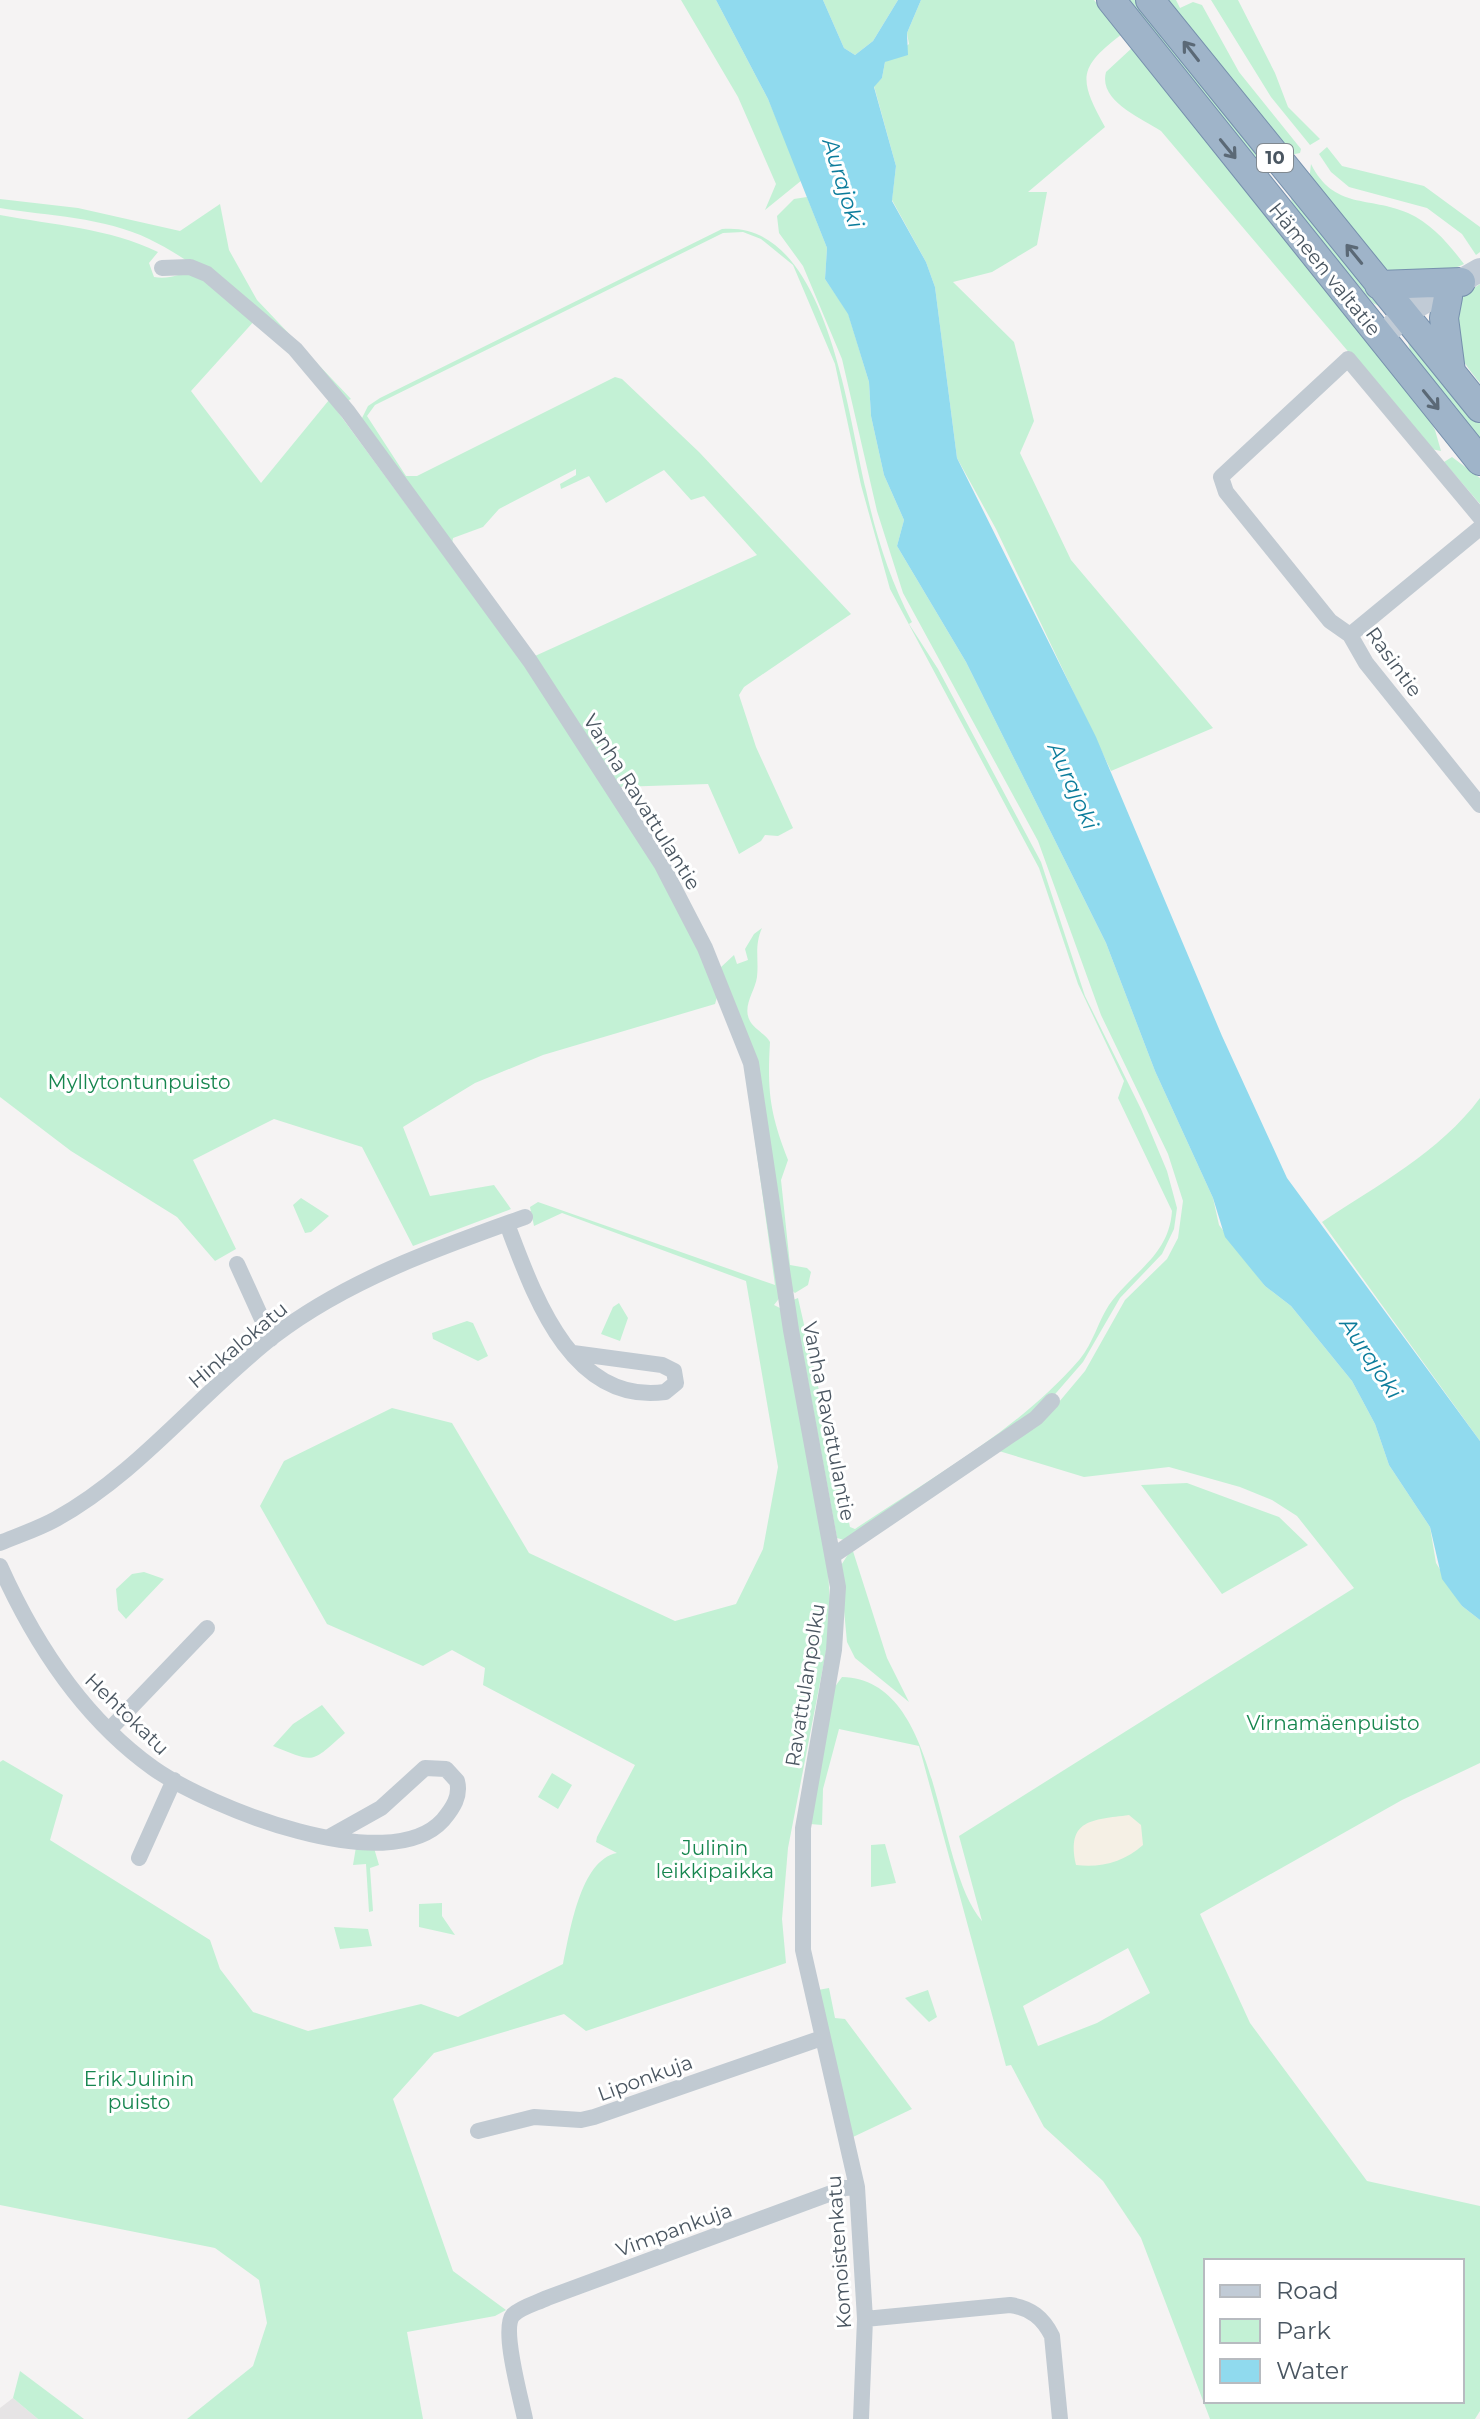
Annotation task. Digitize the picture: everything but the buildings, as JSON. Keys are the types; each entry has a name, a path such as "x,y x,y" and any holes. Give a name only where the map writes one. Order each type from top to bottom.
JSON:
{"highway":[{"name":"Hämeen valtatie","path":"1111,0 1480,461"},
{"name":"Hämeen valtatie","path":"1150,0 1480,408"},
{"path":"1379,285 1463,283 1444,318 1451,372"}],"main road":[{"path":"1382,339 1463,283"}],"street":[{"name":"Vanha Ravattulantie","path":"162,268 190,267 207,274 295,349 348,412 530,661 669,877 729,1003 751,1063 791,1330 834,1555"},
{"name":"Rasintie","path":"1480,517 1348,359 1225,470 1221,477 1226,492 1330,621 1350,635 1375,675 1480,805"},
{"path":"1350,635 1480,528"},
{"name":"Hinkalokatu","path":"0,1543 56,1519 92,1496 271,1339 357,1285 525,1217"},
{"path":"507,1224 544,1315 573,1353 592,1374 622,1389 655,1394 670,1390 676,1383 674,1371 662,1365 573,1353"},
{"path":"237,1264 271,1339"},
{"path":"834,1555 1036,1418 1052,1401"},
{"name":"Ravattulanpolku","path":"822,2038 804,1960 802,1867 805,1809 834,1650 838,1604 834,1555"},
{"name":"Hehtokatu","path":"0,1566 6,1595 66,1684 138,1756 174,1780 247,1814 347,1841 383,1842 421,1836 444,1819 456,1802 457,1781 446,1769 425,1768 381,1808 331,1836"},
{"path":"110,1729 207,1628"},
{"path":"139,1858 174,1780"},
{"name":"Liponkuja","path":"478,2131 534,2117 581,2120 594,2117 822,2038"},
{"name":"Komoistenkatu","path":"822,2038 857,2187 865,2319 861,2419"},
{"name":"Vimpankuja","path":"525,2419 509,2336 510,2320 517,2312 547,2298 845,2188 857,2187"},
{"path":"865,2319 1010,2305 1031,2311 1040,2317 1052,2336 1060,2419"}],"shaded area":[{"path":"13,2398 38,2419 0,2419 0,2408"}],"green space":[{"path":"681,0 716,0 768,99 802,180 765,210 776,184 738,97"},
{"path":"823,0 898,0 873,41 855,55 844,48"},
{"path":"921,0 1094,0 1122,34 1097,56 1087,75 1090,97 1105,127 1028,192 1047,192 1037,245 992,272 953,282 1014,342 1034,421 1020,453 1071,560 1213,728 1111,771 996,529 957,458 935,287 926,262 892,200 896,166 874,86 882,78 885,62 909,44 907,33"},
{"path":"1121,0 1140,0 1272,173 1256,165"},
{"path":"1165,0 1176,0 1180,8 1193,2 1202,5 1239,72 1301,149 1300,153 1290,155"},
{"path":"1211,0 1238,0 1275,73 1288,107 1320,139 1310,145 1271,97"},
{"path":"1133,47 1418,399 1435,430 1441,451 1431,449 1161,131 1115,100 1105,82 1106,72"},
{"path":"1327,147 1342,166 1424,186 1480,227 1480,252 1476,255 1462,234 1427,208 1349,187 1331,172 1319,154"},
{"path":"1311,164 1330,189 1354,199 1408,213 1425,223 1464,264 1421,273 1397,272 1379,266 1309,181"},
{"name":"Virnamäenpuisto","path":"807,197 827,248 825,279 848,313 869,382 871,416 884,475 904,520 897,546 966,662 1106,943 1155,1071 1213,1198 1219,1225 1265,1286 1291,1306 1352,1381 1375,1424 1389,1465 1430,1527 1436,1563 1462,1606 1480,1620 1480,1763 1402,1800 1200,1914 1250,2023 1367,2181 1480,2206 1480,2411 1475,2419 1210,2419 1141,2238 1103,2181 1044,2127 1011,2065 1006,2066 919,1746 839,1729 823,1789 822,1825 810,1824 834,1688 842,1677 875,1686 900,1708 918,1740 966,1894 982,1921 959,1836 1354,1588 1297,1516 1272,1500 1240,1487 1169,1467 1084,1477 999,1451 1043,1421 1085,1371 1125,1300 1167,1259 1178,1238 1183,1201 1168,1154 1101,1015 1038,841 903,593 877,511 842,359 803,266 779,233 777,216 794,199","holes":["1128,1948 1150,1993 1097,2023 1038,2046 1023,2006"]},
{"path":"1291,197 1382,308 1373,303 1292,206"},
{"path":"0,199 78,208 180,231 220,204 229,250 257,300 351,399 345,402 253,313 177,254 149,239 113,226 0,208"},
{"name":"Myllytontunpuisto","path":"0,215 100,232 139,244 158,252 149,263 154,277 200,275 217,285 256,319 191,391 261,483 329,400 523,663 673,897 718,994 715,1004 543,1055 475,1083 403,1127 430,1196 494,1185 511,1209 413,1246 362,1147 274,1119 193,1160 236,1249 215,1261 177,1217 71,1151 0,1097"},
{"path":"722,229 742,232 723,233 375,405 367,416 406,476 417,476 615,377 622,379 699,452 851,614 744,687 739,695 756,747 793,828 778,836 765,835 761,841 739,854 708,784 619,787 535,656 757,555 704,496 691,500 664,470 606,503 589,476 561,489 560,484 576,475 576,469 499,509 483,527 453,538 451,549 361,420 368,406 380,398"},
{"path":"744,232 758,234 786,255 793,265 761,239"},
{"path":"793,265 809,288 827,328 851,417 874,524 890,574 912,622 909,624 938,669 1041,862 1085,996 1141,1109 1167,1171 1177,1208 1174,1229 1162,1254 1120,1298 1083,1362 1043,1408 844,1540 837,1538 793,1300 798,1298 850,1527 855,1529 974,1451 1056,1385 1085,1353 1118,1293 1157,1252 1169,1227 1172,1211 1118,1098 1124,1081 1078,984 1039,868 890,589 861,485 835,364"},
{"path":"1480,284 1480,383 1459,352 1455,323 1461,297"},
{"path":"1407,339 1412,339 1480,422 1480,445 1413,361"},
{"path":"1452,457 1480,478 1480,504 1444,462"},
{"path":"762,928 757,947 757,977 748,1003 748,1014 753,1026 770,1042 771,1102 788,1160 781,1180 790,1265 807,1268 811,1272 808,1285 795,1293 790,1289 770,1146 720,968 734,955 737,964 748,960 745,949 754,934"},
{"path":"1480,1098 1480,1441 1322,1222 1427,1151"},
{"name":"Erik Julinin puisto","path":"752,1119 781,1296 774,1305 782,1309 827,1549 831,1626 788,1848 782,1919 786,1963 586,2031 564,2014 434,2053 393,2099 453,2271 506,2310 495,2316 407,2332 423,2419 187,2419 253,2366 267,2323 259,2280 215,2248 0,2205 0,1762 3,1760 63,1795 50,1840 210,1940 220,1969 253,2012 308,2031 421,2004 458,2017 563,1964 573,1917 586,1883 604,1858 617,1853 596,1842 597,1837 635,1765 483,1685 485,1668 452,1650 423,1666 327,1624 260,1506 284,1461 392,1408 452,1423 529,1553 675,1621 736,1604 763,1549 778,1467 746,1281 562,1213 534,1226 530,1207 538,1202 775,1285"},
{"path":"301,1198 329,1216 311,1232 305,1233 293,1205"},
{"path":"619,1303 628,1318 620,1341 601,1334 613,1307"},
{"path":"467,1321 473,1323 488,1356 478,1361 433,1339 432,1333"},
{"path":"1187,1483 1279,1517 1308,1545 1222,1594 1141,1485"},
{"path":"852,1548 887,1658 909,1702 855,1658 847,1642 840,1567"},
{"path":"144,1572 164,1579 126,1619 118,1610 116,1589 132,1574"},
{"path":"322,1705 345,1733 325,1750 312,1758 305,1758 273,1746 293,1724"},
{"path":"552,1773 572,1785 558,1809 538,1797"},
{"path":"885,1844 896,1883 871,1887 871,1845"},
{"path":"356,1847 374,1848 379,1865 370,1868 373,1911 369,1912 366,1864 353,1865"},
{"path":"442,1903 442,1916 455,1935 419,1927 419,1904"},
{"path":"334,1927 368,1929 372,1946 340,1949"},
{"path":"829,1988 835,2018 845,2019 912,2109 853,2137 818,1990"},
{"path":"928,1990 937,2017 929,2022 905,1998"},
{"path":"20,2371 84,2419 38,2419 13,2398"}],"sand":[{"path":"1129,1815 1141,1825 1143,1845 1128,1856 1112,1862 1094,1866 1076,1865 1075,1838 1079,1830 1093,1821"}],"water":[{"name":"Aurajoki","path":"716,0 823,0 844,48 855,55 873,41 898,0 921,0 907,33 908,55 885,62 882,78 874,87 896,166 892,201 926,262 935,287 957,458 1096,737 1222,1036 1287,1178 1480,1441 1480,1620 1462,1606 1442,1579 1430,1527 1389,1465 1375,1424 1352,1381 1291,1306 1265,1286 1225,1237 1213,1198 1155,1071 1106,943 966,662 897,546 904,520 884,475 871,416 869,382 848,314 825,279 827,248 768,99"}],"park label":[{"name":"Julinin leikkipaikka","path":"715,1860"}]}
